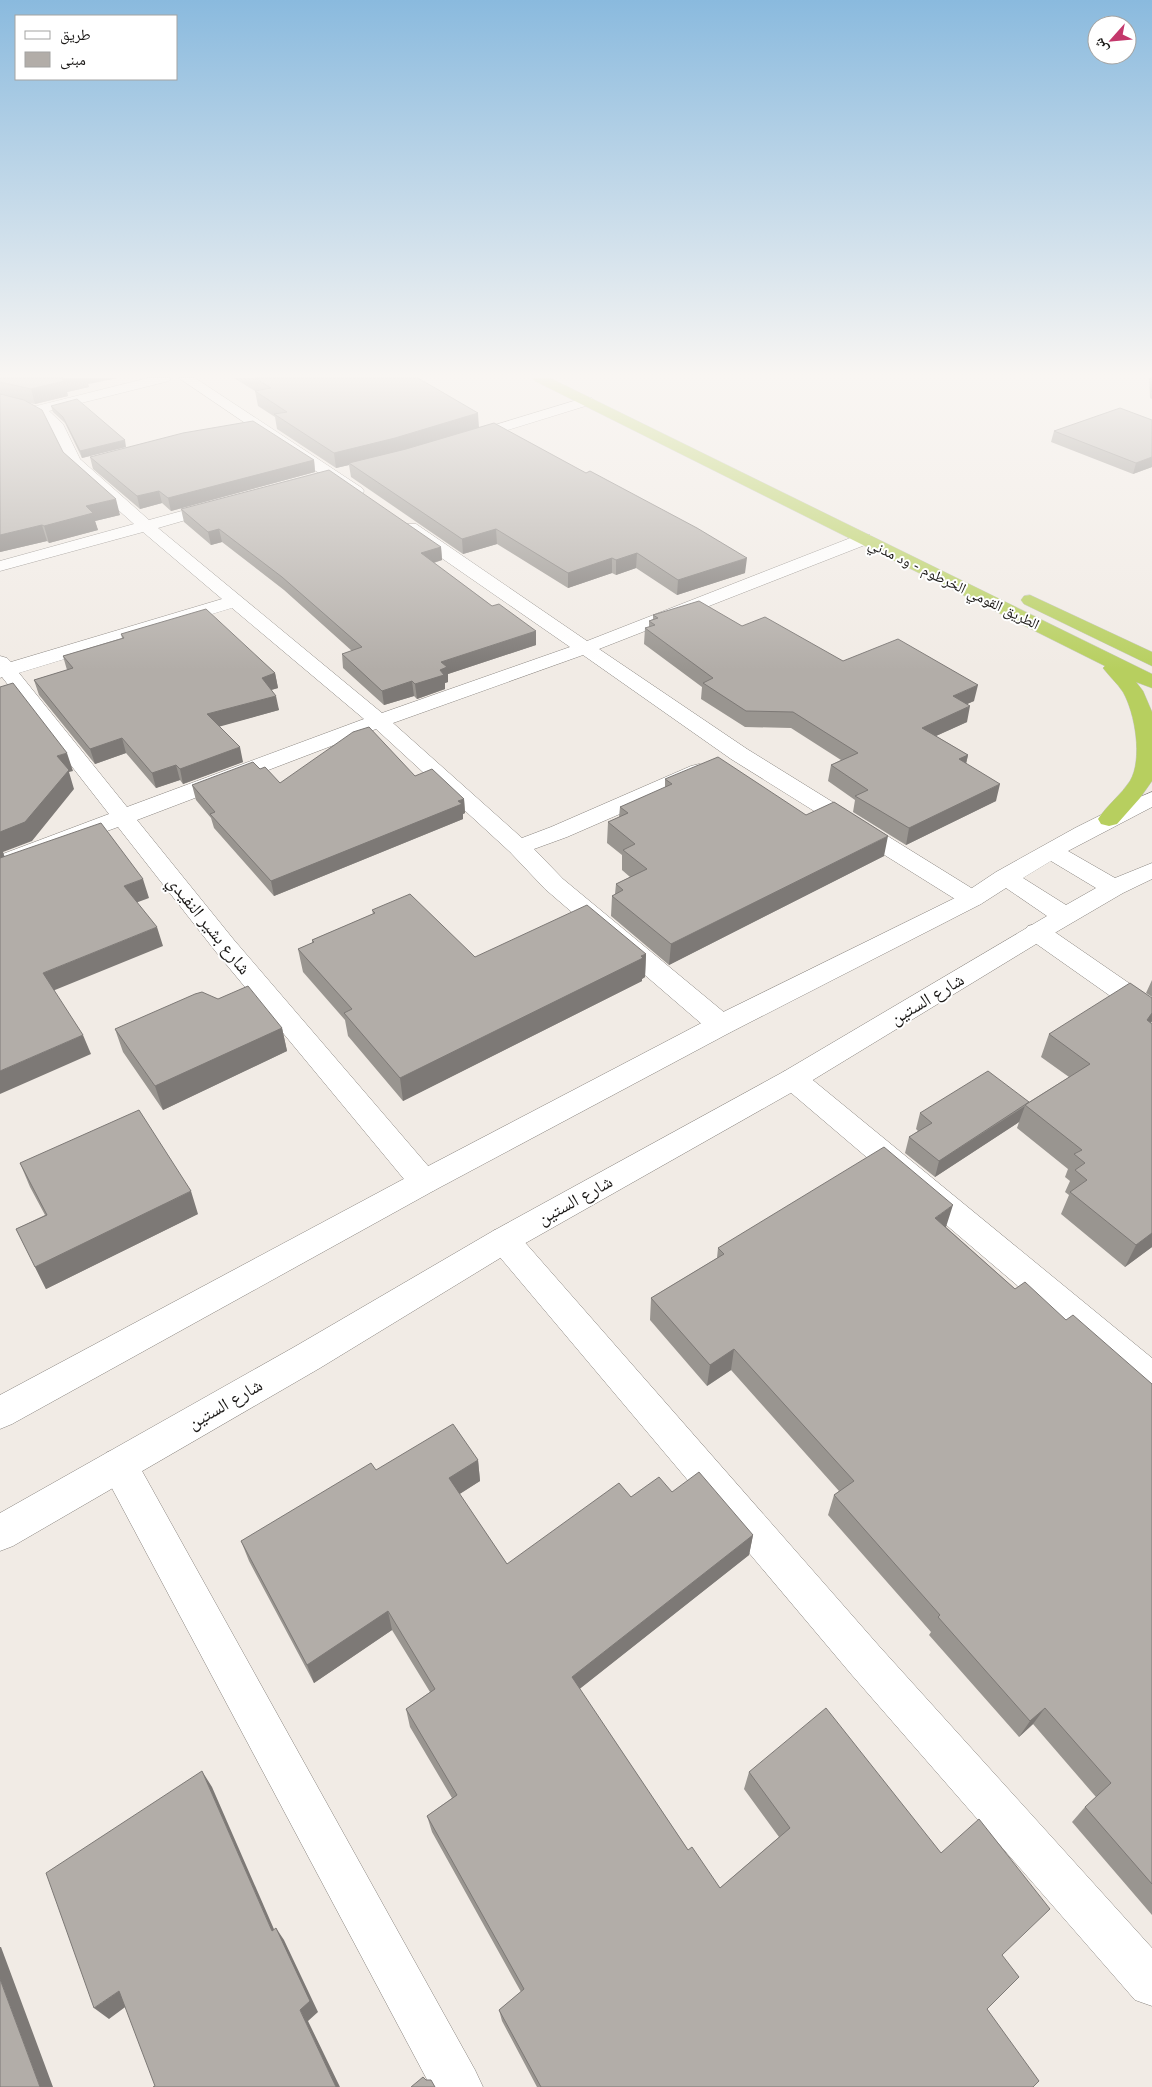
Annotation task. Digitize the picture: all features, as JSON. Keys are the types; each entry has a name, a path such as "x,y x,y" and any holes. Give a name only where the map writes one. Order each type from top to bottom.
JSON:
{"highway":[{"name":"الطريق القومي الخرطوم - ود مدني","path":"736,475 1152,682"},
{"path":"771,475 797,488"},
{"name":"الطريق القومي الخرطوم - ود مدني","path":"1019,595 1152,660"},
{"path":"1100,657 1124,678 1135,693 1149,718 1151,741 1150,758 1142,779 1109,819"}],"street":[{"path":"99,475 146,526 379,721 518,847 554,884 721,1025"},
{"path":"308,481 327,475"},
{"path":"334,475 373,502"},
{"path":"0,566 229,502"},
{"path":"398,519 739,754 972,899"},
{"path":"0,863 379,721 585,648 864,539"},
{"path":"2,668 235,601"},
{"name":"شارع بشير النفيدي","path":"2,668 225,946 424,1182"},
{"path":"518,847 559,832 739,754"},
{"path":"0,1413 424,1182 721,1025 972,899 1005,877 1109,819 1152,798"},
{"path":"1052,851 1114,888"},
{"name":"شارع الستين","path":"0,1533 308,1357 504,1240 793,1079 1037,932 1114,888 1152,870"},
{"path":"1005,877 1065,916"},
{"path":"1037,932 1152,1012"},
{"path":"793,1079 1152,1379"},
{"path":"504,1240 865,1660 1152,1983"},
{"path":"119,1465 458,2087"}],"building":[{"path":"0,475 89,475 116,499 86,506 93,513 0,535"},
{"path":"112,475 255,475 168,498 159,491 137,496"},
{"path":"309,475 337,475 441,547 421,553 492,606 499,604 536,631 441,662 447,667 440,670 444,675 415,684 412,681 382,691 342,654 362,647 282,577 219,529 208,532 181,509"},
{"path":"367,475 598,475 697,528 747,558 678,580 637,553 616,560 612,558 568,573 496,529 462,539"},
{"path":"699,601 742,626 765,617 843,661 898,639 978,685 953,696 970,706 922,728 968,755 959,759 1000,784 909,828 855,796 868,790 831,765 858,753 793,712 746,711 703,683 713,678 645,628 655,625 649,621 658,618 653,615"},
{"path":"206,609 275,673 262,678 276,696 207,714 240,747 180,769 176,765 152,773 122,738 90,749 34,680 73,668 63,656 124,638 121,634"},
{"path":"13,683 67,753 57,756 69,770 25,822 0,832 0,687"},
{"path":"369,727 415,776 432,769 464,799 458,801 462,804 271,881 210,814 215,812 192,785 253,762 260,769 265,767 280,783 353,732"},
{"path":"718,757 806,815 834,802 888,836 671,944 612,896 623,890 616,884 647,869 623,850 635,844 608,822 628,813 620,807 672,784 665,779"},
{"path":"101,823 143,879 124,886 157,927 43,973 83,1035 0,1071 0,858"},
{"path":"410,894 475,957 587,905 646,954 641,956 643,958 400,1078 344,1013 352,1009 298,949 314,942 312,940 375,913 372,910"},
{"path":"1130,983 1152,998 1152,1013 1147,1020 1152,1024 1152,1233 1136,1245 1070,1192 1087,1180 1075,1170 1085,1163 1074,1154 1082,1150 1025,1105 1090,1064 1049,1034"},
{"path":"248,986 282,1028 155,1086 115,1029 195,994 202,992 218,999"},
{"path":"988,1071 1029,1102 939,1161 909,1137 932,1123 920,1113"},
{"path":"139,1110 191,1191 35,1267 16,1229 47,1215 20,1163"},
{"path":"884,1147 953,1205 935,1218 1015,1289 1025,1282 1066,1320 1073,1315 1152,1384 1152,1884 1085,1807 1111,1783 1045,1708 1030,1721 834,1495 854,1481 734,1349 710,1365 651,1298 724,1254 718,1248"},
{"path":"453,1424 478,1460 449,1478 507,1564 619,1483 631,1497 659,1477 672,1492 699,1472 753,1535 572,1677 688,1850 692,1847 720,1888 790,1828 749,1772 826,1708 941,1853 979,1819 1050,1909 1002,1955 1019,1977 987,2009 1039,2081 1033,2087 541,2087 499,2010 524,1989 427,1816 457,1795 406,1709 435,1689 388,1611 307,1665 241,1541 371,1463 376,1470"},
{"path":"202,1771 272,1931 276,1928 310,2001 300,2010 336,2087 153,2087 155,2086 119,1991 94,2008 46,1873"},
{"path":"0,1979 40,2087 0,2087"},
{"path":"423,2077 426,2080 431,2080 435,2087 411,2087"}]}
